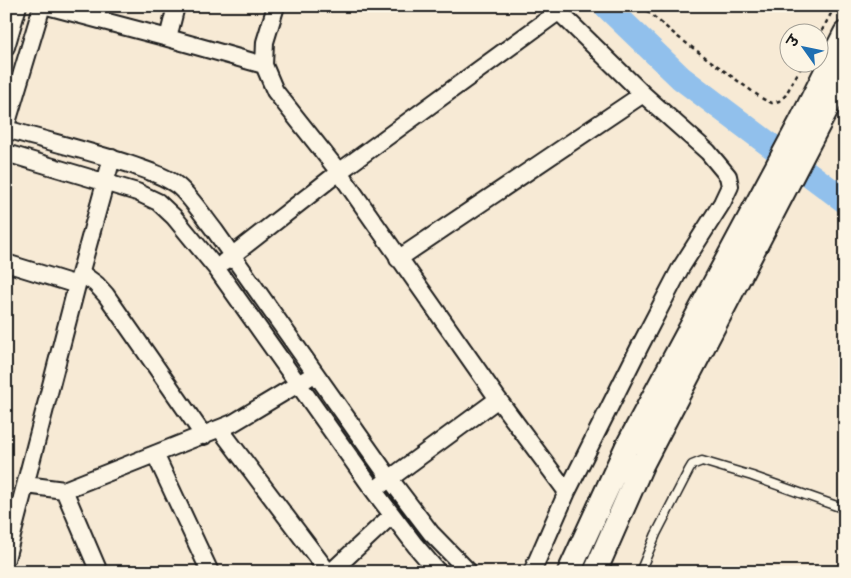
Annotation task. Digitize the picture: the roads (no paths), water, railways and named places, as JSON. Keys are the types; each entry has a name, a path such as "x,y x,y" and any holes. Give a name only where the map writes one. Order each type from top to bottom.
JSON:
{"main road":[{"path":"569,572 626,448 766,206 808,127 845,33"},
{"path":"808,127 845,74"},
{"path":"595,572 642,465 766,206"}],"street":[{"path":"6,47 18,6"},
{"path":"42,6 6,128 112,158 146,170 179,187 198,208 431,533 469,572"},
{"path":"47,6 264,65"},
{"path":"168,38 176,6"},
{"path":"276,6 264,42 264,65 268,79 275,92 339,172 498,400 568,492"},
{"path":"216,268 339,172 555,9 712,157 728,176 730,186 722,203 680,269 568,492 532,572"},
{"path":"398,259 643,94"},
{"path":"6,153 137,192 158,202 174,217 216,268 392,516 438,572"},
{"path":"6,559 112,158"},
{"path":"6,263 96,284 106,295 204,436"},
{"path":"26,485 64,490 204,436 234,423 300,384 316,372"},
{"path":"374,491 498,400"},
{"path":"220,429 330,572 392,516"},
{"path":"155,454 210,572"},
{"path":"64,490 99,572"}],"lane":[{"path":"640,572 656,534 689,470 696,462 702,461 752,476 845,509"}],"waterway":[{"path":"606,6 681,78 845,201"}]}
